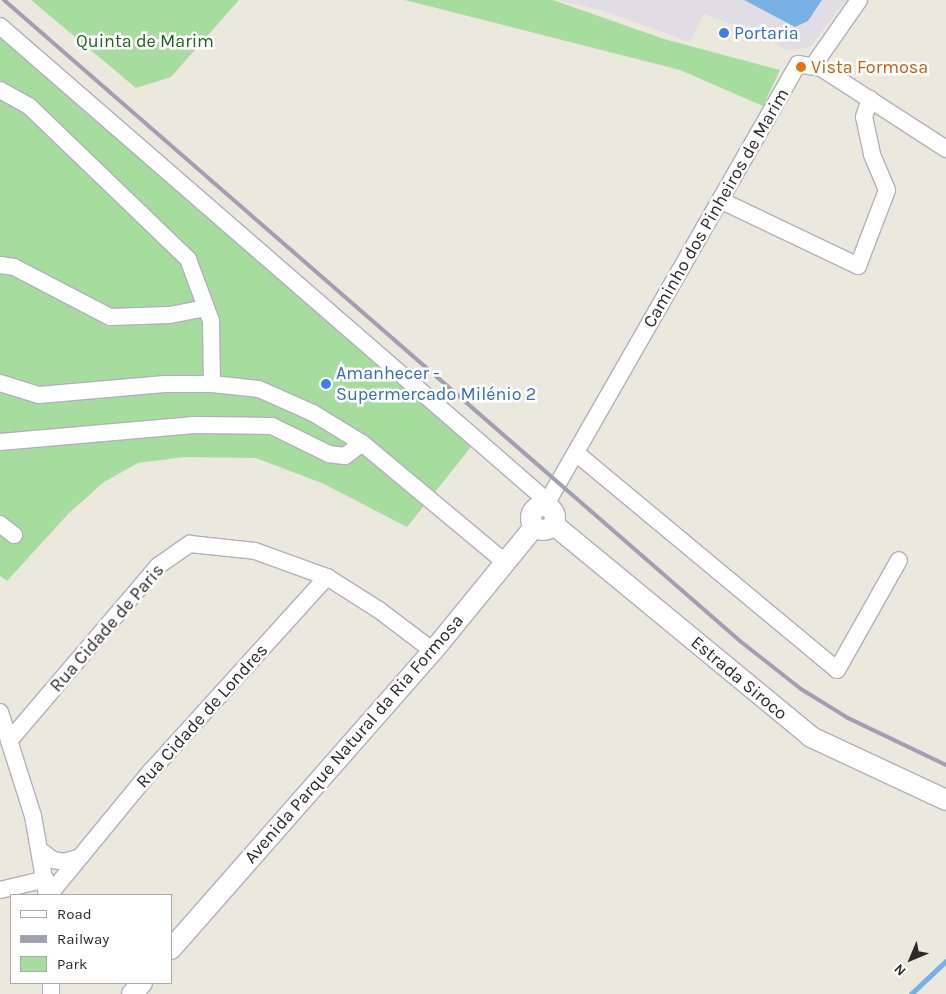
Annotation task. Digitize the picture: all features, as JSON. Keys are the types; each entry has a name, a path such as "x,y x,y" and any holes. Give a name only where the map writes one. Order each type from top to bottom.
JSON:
{"street":[{"path":"858,0 813,66 820,68 870,99 946,149"},
{"path":"0,26 545,514"},
{"name":"Caminho dos Pinheiros de Marim","path":"545,514 576,454 722,201 798,64 813,66"},
{"path":"0,90 29,106 188,259 211,321 212,384"},
{"path":"722,201 858,266 887,190 872,154 864,117 870,99"},
{"path":"0,265 14,267 110,317 170,315 206,308"},
{"path":"0,383 39,395 165,384 212,384 259,389 313,413 362,444 505,562"},
{"path":"0,442 194,425 272,426 329,454 345,456 362,444"},
{"path":"576,454 837,670 898,560"},
{"name":"Avenida Parque Natural da Ria Formosa","path":"172,948 433,651 545,514"},
{"name":"Estrada Siroco","path":"545,514 811,737 946,800"},
{"path":"0,524 14,535"},
{"name":"Rua Cidade de Paris","path":"5,736 158,566 190,544 255,551 327,577 379,610 433,651"},
{"name":"Rua Cidade de Londres","path":"48,890 80,857 151,771 327,577"},
{"path":"0,712 5,736 33,816 48,890 0,890"},
{"path":"40,850 52,860 64,862 80,857"},
{"path":"132,994 141,984"}],"shaded area":[{"path":"557,0 846,0 810,47 786,50 761,35 704,14 690,42 601,10"}],"green space":[{"name":"Quinta de Marim","path":"31,0 239,0 171,77 136,88"},
{"path":"405,0 553,0 664,39 780,70 763,106 680,70"},
{"path":"0,26 471,447 407,527 324,484 256,458 184,457 138,463 104,482 69,513 7,581 0,576"}],"water":[{"path":"744,0 822,0 808,21 795,27"}],"waterway":[{"path":"911,994 946,961"}],"railway":[{"path":"4,0 740,641 801,689 848,718 946,765"}],"place":[{"name":"Portaria","path":"724,33"},
{"name":"Vista Formosa","path":"801,67"},
{"name":"Amanhecer - Supermercado Milénio 2","path":"326,384"}]}
